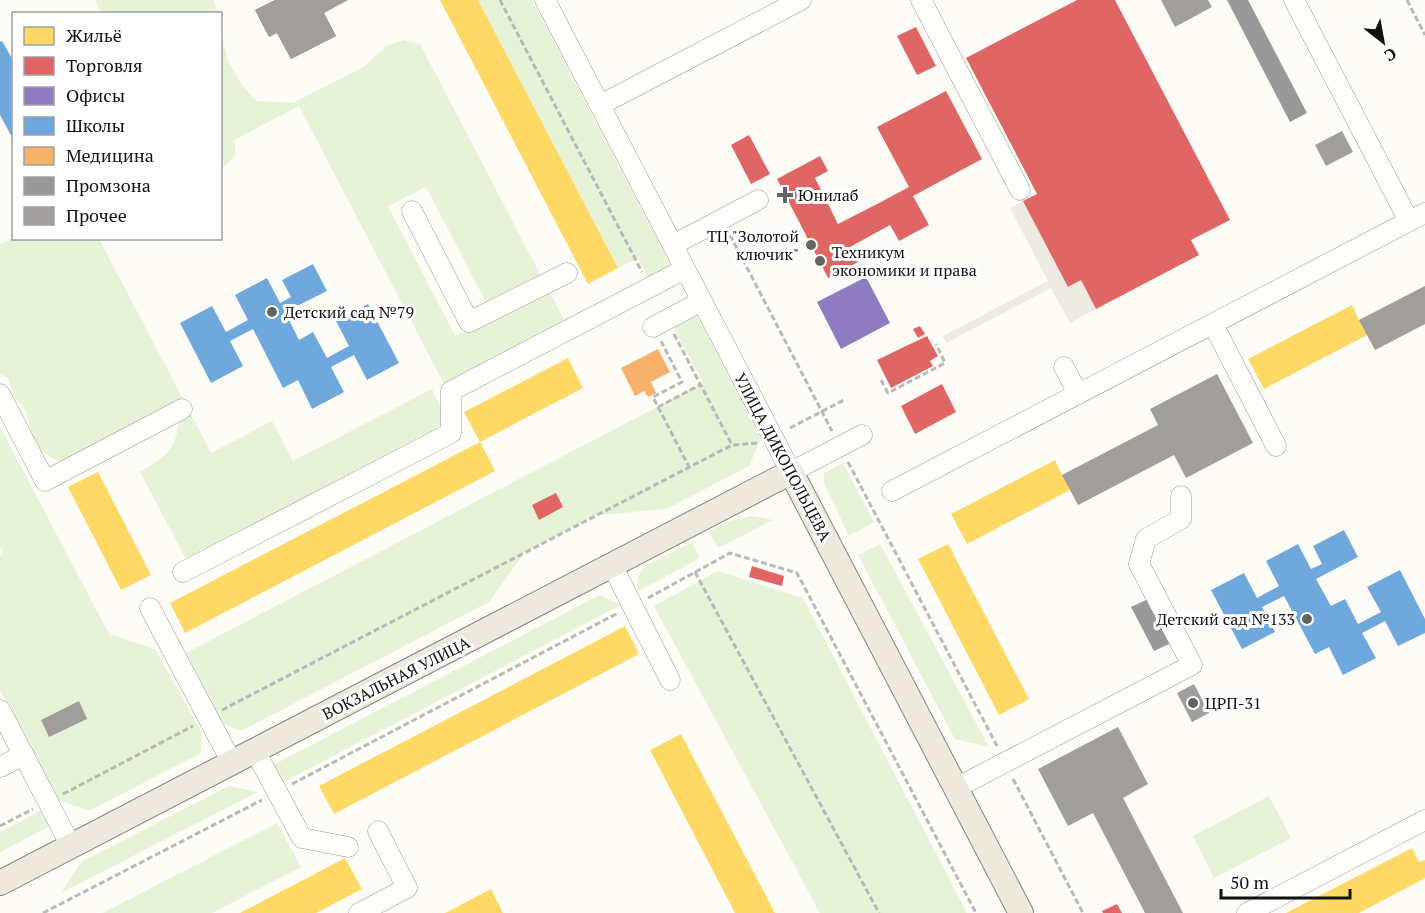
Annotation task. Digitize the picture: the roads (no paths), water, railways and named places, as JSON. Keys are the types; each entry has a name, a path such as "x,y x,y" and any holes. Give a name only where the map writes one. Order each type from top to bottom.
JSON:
{"main road":[{"name":"ВОКЗАЛЬНАЯ УЛИЦА","path":"0,884 791,472"},
{"name":"УЛИЦА ДИКОПОЛЬЦЕВА","path":"791,472 956,788 1016,911"}],"street":[{"name":"УЛИЦА ДИКОПОЛЬЦЕВА","path":"545,0 791,472"},
{"path":"600,105 801,0"},
{"path":"921,0 1020,190"},
{"path":"892,491 1417,217 1294,0"},
{"path":"673,245 758,200"},
{"path":"412,210 469,322 567,273"},
{"path":"183,572 451,433 451,391 686,269"},
{"path":"660,323 702,301"},
{"path":"1213,324 1276,446"},
{"path":"1064,367 1078,394"},
{"path":"0,394 45,481 182,409"},
{"path":"791,472 862,435"},
{"path":"956,788 1192,665 1139,564 1146,539 1181,519 1181,496"},
{"path":"612,565 670,680"},
{"path":"150,608 232,763"},
{"path":"0,710 71,846"},
{"path":"255,751 302,838 348,847"},
{"path":"0,767 24,755"},
{"path":"1247,913 1425,820"},
{"path":"360,913 407,888 378,831"}],"place":[{"name":"Юнилаб","path":"785,195"},
{"name":"ТЦ \"Золотой ключик\"","path":"811,245"},
{"name":"Техникум экономики и права","path":"820,261"},
{"name":"Детский сад №79","path":"272,312"},
{"name":"Детский сад №133","path":"1307,619"},
{"name":"ЦРП-31","path":"1193,703"}]}
